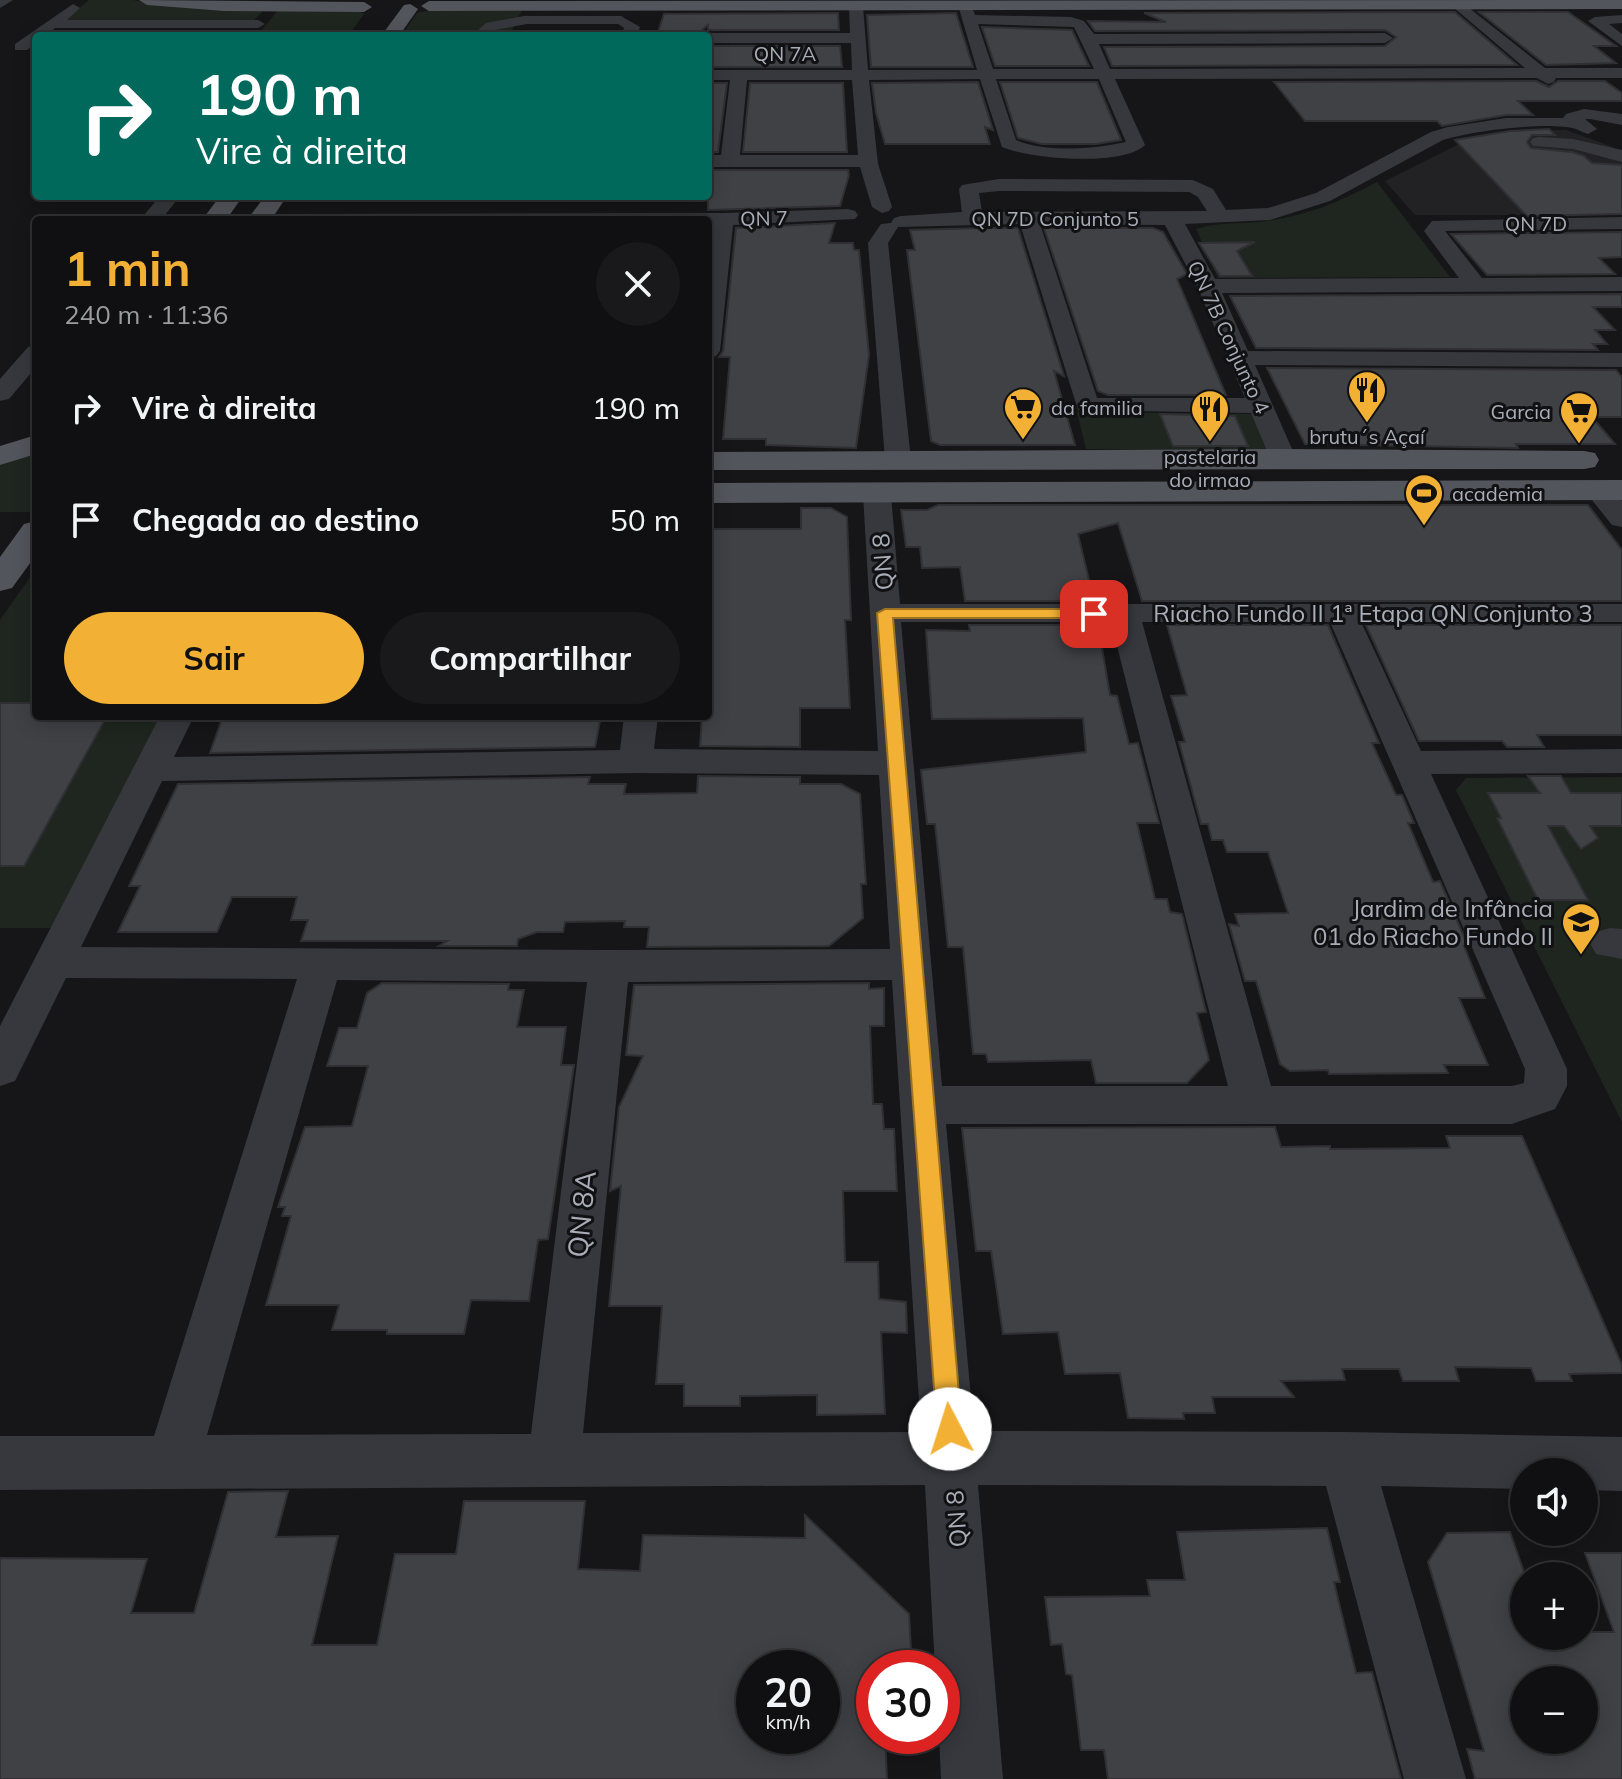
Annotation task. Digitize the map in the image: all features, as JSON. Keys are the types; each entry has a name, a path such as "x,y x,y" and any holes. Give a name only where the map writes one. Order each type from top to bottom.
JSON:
{"main road":[{"path":"147,0 274,7 410,9 432,3 524,21 824,3 967,12 1064,2 1319,2 1592,7 1622,4"},
{"path":"362,27 373,8"},
{"path":"393,32 410,9"},
{"path":"0,456 32,445"},
{"path":"1233,459 1224,464 1223,475 1226,482 1246,493"},
{"path":"1156,460 1178,468 1182,474 1180,482 1168,492"},
{"path":"712,493 888,477 1156,460 1526,460 1606,478"},
{"path":"1526,460 1553,475 1554,482 1544,490"},
{"path":"712,461 888,477 1168,492 1544,490 1606,478"},
{"path":"0,581 28,523"}],"street":[{"path":"0,4 6,0"},
{"path":"44,32 82,0"},
{"path":"1458,4 1564,91"},
{"name":"QN 8","path":"856,6 874,218 888,477 885,613 952,1458 972,1779"},
{"path":"52,24 252,30 274,7"},
{"path":"1592,7 1622,19"},
{"path":"1592,7 1596,23 1622,41"},
{"path":"1033,151 1122,150 1136,145 1089,39 1079,24 1072,20 967,12 1008,143 1033,151 1103,185"},
{"path":"488,32 491,26 524,21 621,20 632,27 630,32"},
{"path":"1348,38 1336,24 1354,22 1395,47 1422,74"},
{"path":"712,38 859,38"},
{"path":"1089,39 1348,38 1395,47"},
{"path":"0,47 28,47"},
{"name":"QN 7A","path":"712,75 1622,73"},
{"path":"730,161 728,116 739,76"},
{"path":"1215,208 1206,193 1193,186 986,185 969,189 971,209 1215,208 1270,214 1303,205 1457,129 1504,123 1587,120 1621,128"},
{"path":"1523,142 1563,142 1622,156"},
{"path":"1411,150 1442,156"},
{"path":"712,161 868,161"},
{"path":"153,216 167,200"},
{"name":"QN 7D Conjunto 5","path":"874,218 938,218 971,209 1028,218 1172,219 1215,208"},
{"name":"QN 7","path":"712,219 874,218"},
{"path":"1028,218 1087,405 1261,406"},
{"path":"712,284 724,219"},
{"name":"QN 7B Conjunto 4","path":"1172,219 1208,286 1283,458"},
{"name":"QN 7D","path":"1475,284 1434,231 1439,225 1622,223"},
{"path":"1208,286 1622,284"},
{"path":"0,394 32,357"},
{"path":"1241,358 1622,360"},
{"path":"1606,478 1622,519"},
{"name":"Riacho Fundo II 1ª Etapa QN Conjunto 3","path":"885,613 1622,613"},
{"path":"1124,614 1254,1104"},
{"path":"922,1105 1512,1105 1534,1102 1544,1093 1548,1080 1546,1069 1342,614"},
{"path":"0,1068 175,720"},
{"path":"636,761 641,720"},
{"path":"150,769 636,761 895,763"},
{"path":"1407,763 1622,761"},
{"path":"54,962 609,966 912,964"},
{"path":"173,1461 322,964"},
{"name":"QN 8A","path":"554,1462 609,966"},
{"path":"0,1463 952,1458 1346,1459 1622,1464"},
{"path":"1346,1459 1435,1779"}],"shaded area":[{"path":"89,0 133,0 186,8 264,10 251,23 65,20"},
{"path":"439,8 523,8 511,32 404,32 417,13"},
{"path":"278,10 359,11 364,14 351,32 260,32"},
{"path":"1566,130 1613,147 1622,154 1622,215 1415,215 1385,181 1473,137 1509,131"},
{"path":"1377,182 1450,277 1218,278 1196,229 1306,213"},
{"path":"1077,412 1252,414 1268,451 1086,449"},
{"path":"32,450 32,512 0,512 0,462"},
{"path":"32,575 32,720 159,720 51,928 0,928 0,620"},
{"name":"Jardim de Infância 01 do Riacho Fundo II","path":"1622,777 1622,1122 1456,790 1466,778"}],"building":[{"path":"1455,12 1517,65 1112,66 1104,47 1385,46 1396,37 1385,30 1095,31 1088,21 1166,22 1144,13"},
{"path":"1479,12 1568,12 1616,46 1594,46 1616,63 1546,65"},
{"path":"838,13 839,30 708,30 708,25 700,32 658,32 664,14"},
{"path":"956,13 973,67 871,67 867,15"},
{"path":"982,27 1072,30 1089,66 995,66"},
{"path":"712,46 840,46 842,67 712,67"},
{"path":"1536,81 1549,87 1558,81 1605,81 1622,93 1622,101 1518,101 1533,115 1506,115 1442,126 1437,121 1305,121 1274,82"},
{"path":"978,82 993,130 985,127 990,144 885,144 872,83"},
{"path":"1000,82 1097,82 1121,140 1096,144 1042,144 1018,138"},
{"path":"712,83 727,83 718,152 712,152"},
{"path":"750,83 843,83 847,152 743,152"},
{"path":"1549,129 1555,135 1532,135 1527,142 1531,148 1572,152 1592,163 1622,165 1622,214 1527,216 1455,140 1510,131"},
{"path":"712,170 848,170 840,206 708,210 708,200 712,200"},
{"path":"835,223 829,243 853,243 854,250 859,250 869,355 856,448 766,445 766,439 723,439 730,357 719,357 723,351 736,228"},
{"path":"1018,228 1064,376 1054,371 1075,445 940,445 931,441 907,250 915,250 910,230"},
{"path":"1044,228 1153,228 1163,232 1187,274 1177,279 1226,395 1108,395 1098,391"},
{"path":"1622,232 1622,257 1599,258 1615,274 1487,275 1451,234"},
{"path":"1255,242 1237,251 1252,276 1220,276 1199,243"},
{"path":"1622,294 1622,307 1593,307 1615,330 1595,330 1607,344 1593,344 1598,350 1256,348 1230,296"},
{"path":"1267,368 1616,370 1622,377 1622,417 1592,417 1615,444 1516,444 1518,448 1305,444"},
{"path":"1160,414 1235,416 1248,446 1173,446"},
{"path":"938,505 1588,505 1622,550 1622,601 1142,601 1118,523 1078,534 1094,601 965,601 960,567 922,568 920,547 906,547 901,510 927,510"},
{"path":"801,508 831,508 847,517 851,620 845,620 850,708 800,708 800,747 700,746 702,720 712,720 712,529 801,529"},
{"path":"969,625 1098,625 1110,695 1117,696 1129,744 1138,743 1159,823 1137,823 1155,899 1167,899 1170,912 1182,914 1206,1012 1197,1013 1209,1060 1187,1083 1096,1083 1091,1060 988,1062 986,1054 973,1054 963,947 948,947 935,824 927,824 921,770 1086,752 1083,718 932,719 926,630 970,631"},
{"path":"1167,625 1328,625 1379,743 1372,743 1396,795 1402,795 1414,823 1408,823 1433,882 1440,881 1468,946 1464,946 1485,998 1459,998 1488,1065 1444,1065 1448,1073 1329,1074 1328,1070 1290,1071 1280,1064 1256,981 1245,981 1229,924 1239,926 1235,914 1288,913 1268,852 1227,852 1223,840 1212,840 1208,824 1201,824 1179,742 1185,742 1171,696 1187,695"},
{"path":"1366,625 1622,625 1622,735 1537,735 1544,747 1507,747 1502,741 1419,741"},
{"path":"0,703 32,703 32,720 105,720 24,866 0,866"},
{"path":"222,720 600,720 595,747 210,753"},
{"path":"698,776 800,777 800,784 841,784 860,794 866,884 861,884 863,918 829,946 647,947 649,927 624,927 625,921 565,922 563,932 537,932 518,939 517,946 439,946 447,941 301,941 308,920 291,920 297,897 232,897 217,932 118,932 140,886 129,886 178,784 590,777 588,784 626,784 624,794 697,793"},
{"path":"1528,776 1561,776 1571,793 1622,793 1622,826 1590,826 1598,838 1581,849 1564,826 1548,826 1588,900 1538,900 1497,818 1501,818 1488,793 1540,793"},
{"path":"382,983 509,984 508,990 524,990 517,1027 566,1027 561,1065 574,1065 548,1239 538,1240 529,1301 471,1300 464,1334 332,1330 339,1305 266,1305 291,1216 282,1216 285,1207 278,1207 305,1127 352,1126 368,1066 327,1066 339,1028 357,1028 367,993"},
{"path":"869,983 869,989 884,988 884,1026 870,1026 873,1104 882,1104 884,1129 894,1129 897,1191 843,1191 845,1262 878,1262 879,1299 906,1302 907,1333 881,1332 885,1414 817,1415 817,1395 740,1396 740,1406 684,1406 684,1384 656,1384 662,1306 609,1306 621,1186 610,1191 619,1107 643,1056 626,1055 634,985"},
{"path":"1275,1127 1281,1147 1330,1146 1330,1149 1450,1148 1446,1136 1522,1136 1622,1365 1622,1373 1569,1374 1572,1381 1536,1381 1531,1368 1455,1367 1459,1381 1403,1381 1399,1369 1342,1369 1345,1380 1281,1381 1294,1397 1212,1397 1215,1413 1183,1413 1184,1419 1128,1418 1120,1373 1065,1374 1058,1332 1003,1334 991,1251 976,1251 962,1128"},
{"path":"288,1491 276,1537 338,1536 312,1645 377,1645 395,1554 456,1554 464,1501 585,1501 578,1569 640,1571 643,1535 805,1538 805,1515 909,1614 911,1650 856,1650 856,1754 886,1754 887,1779 0,1779 0,1558 147,1559 131,1613 194,1613 228,1492"},
{"path":"1327,1528 1340,1582 1334,1582 1356,1673 1372,1672 1401,1779 1108,1779 1104,1750 1081,1750 1072,1675 1066,1674 1062,1644 1051,1645 1045,1597 1150,1596 1147,1580 1185,1580 1177,1532"},
{"path":"1510,1532 1510,1546 1515,1546 1520,1562 1510,1562 1510,1650 1598,1650 1598,1632 1614,1632 1598,1588 1598,1562 1588,1562 1585,1553 1622,1553 1622,1779 1475,1779 1467,1749 1484,1751 1428,1562 1447,1533"}],"place":[{"name":"brutu´s Açaí","path":"1367,424"},
{"name":"da familia","path":"1023,441"},
{"name":"pastelaria do irmao","path":"1210,443"},
{"name":"Garcia","path":"1579,445"},
{"name":"academia","path":"1424,527"},
{"name":"Jardim de Infância 01 do Riacho Fundo II","path":"1581,956"}],"route":[{"path":"950,1429 885,613 1094,614"}]}
